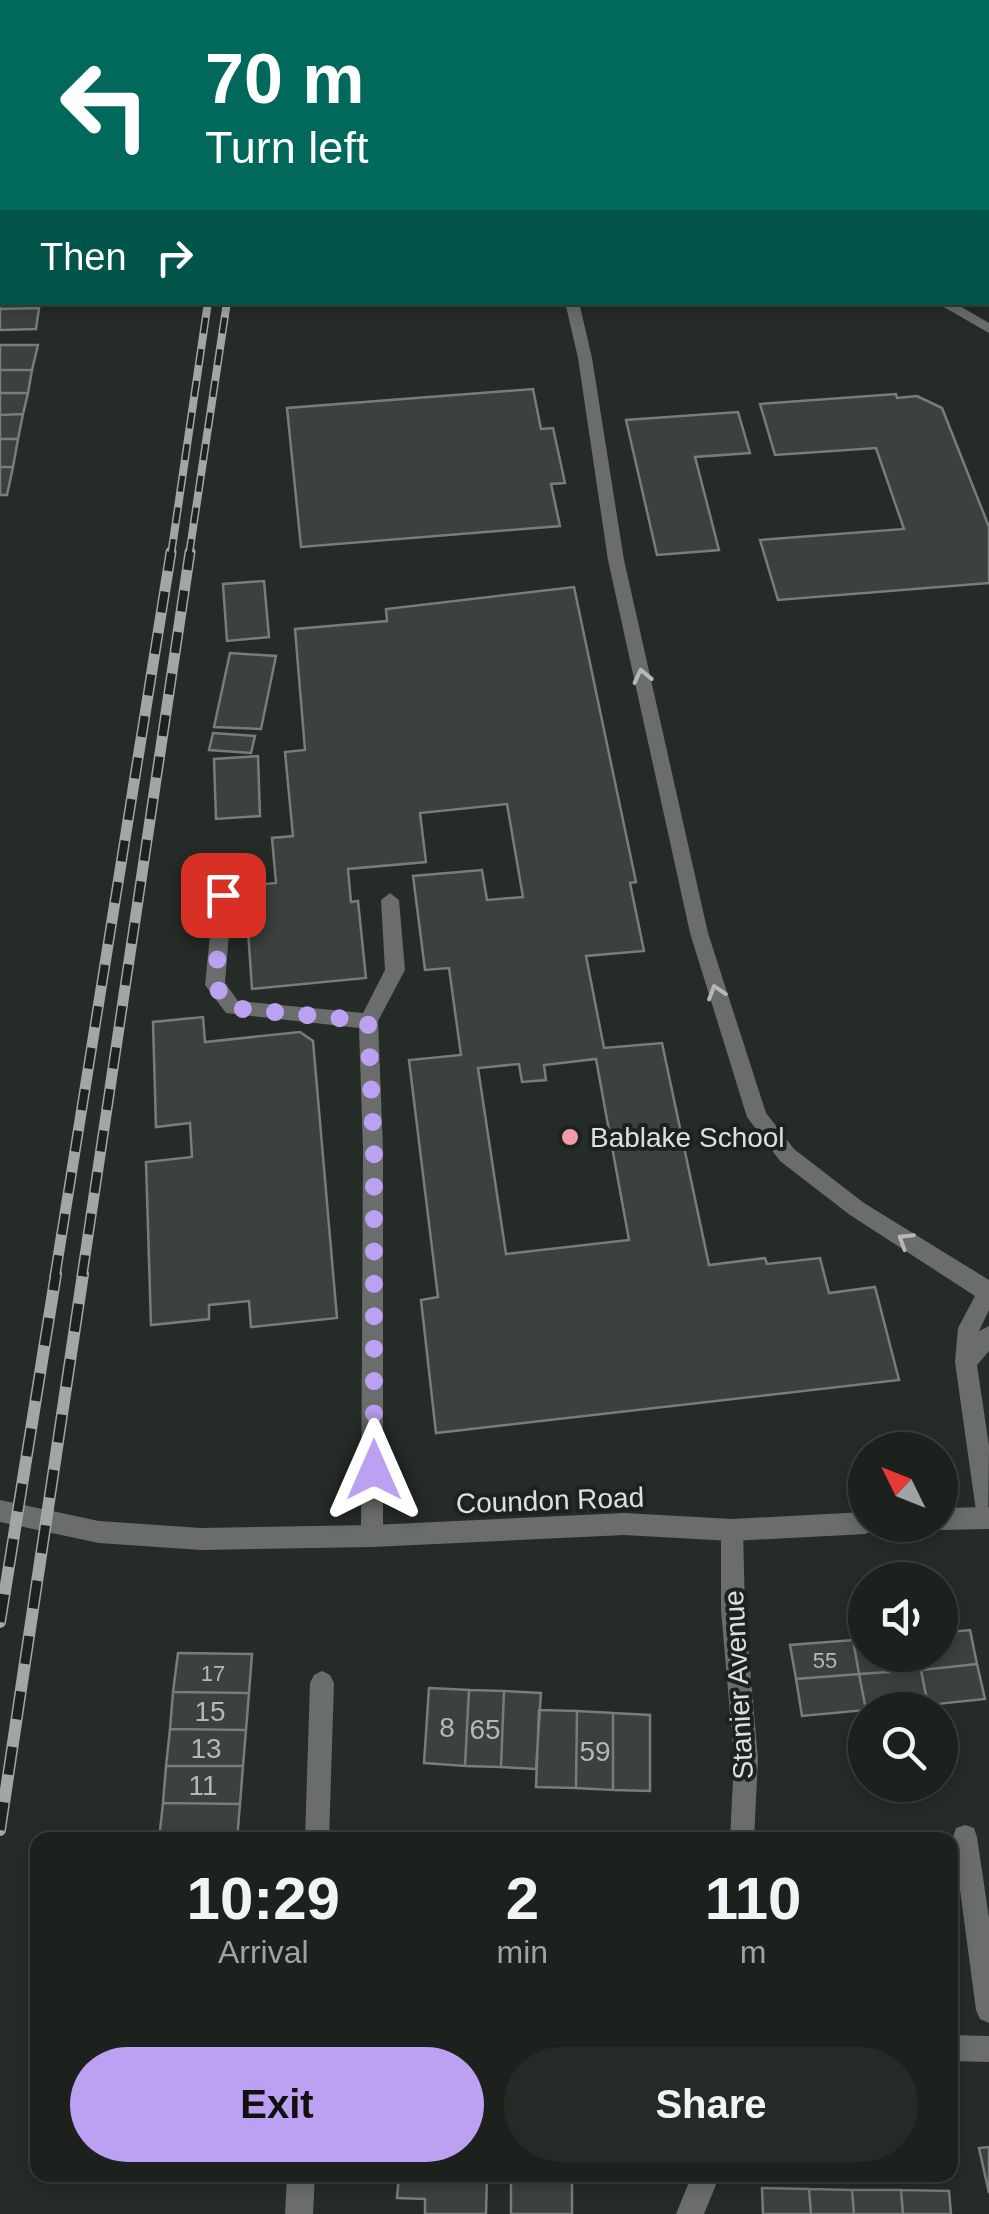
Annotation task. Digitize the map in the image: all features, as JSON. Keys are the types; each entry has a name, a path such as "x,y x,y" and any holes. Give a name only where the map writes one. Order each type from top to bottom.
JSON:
{"street":[{"path":"573,305 586,358 616,560 691,896 734,1052 758,1117 787,1154 857,1210 988,1290 969,1328 966,1362 988,1518 958,1519"},
{"path":"947,305 989,329"},
{"path":"223,895 215,986 233,1008 368,1021"},
{"path":"372,1536 374,1150 368,1021 396,970 390,900"},
{"path":"966,1362 989,1336"},
{"name":"Coundon Road","path":"0,1511 137,1537 372,1536 624,1524 732,1530 848,1524"},
{"name":"Stanier Avenue","path":"732,1530 732,1610 746,1759 742,1832"},
{"path":"317,1832 322,1683"},
{"path":"965,1836 989,2010"},
{"path":"958,2048 989,2050"},
{"path":"299,2214 301,2182"},
{"path":"690,2214 703,2182"}],"building":[{"path":"0,305 40,305 39,308 0,309"},
{"path":"39,308 36,329 0,330 0,309"},
{"path":"0,345 38,345 32,370 0,370"},
{"path":"0,370 32,370 28,393 0,393"},
{"path":"533,389 541,429 553,428 565,483 551,484 560,526 301,547 287,408"},
{"path":"0,393 28,393 23,414 0,415"},
{"path":"896,394 897,398 917,396 942,408 989,527 989,583 778,600 760,540 904,529 876,448 775,455 760,404"},
{"path":"738,412 750,453 695,457 719,550 657,555 626,420"},
{"path":"23,414 18,439 0,439 0,415"},
{"path":"0,439 18,439 13,467 0,467"},
{"path":"0,467 13,467 7,495 0,495"},
{"path":"264,581 269,637 227,641 223,584"},
{"path":"574,587 636,882 630,883 644,951 586,956 604,1048 662,1043 709,1265 765,1258 767,1264 820,1258 829,1293 875,1287 899,1380 436,1433 421,1300 438,1297 409,1060 461,1055 449,968 425,970 413,876 482,870 487,900 523,897 507,804 420,813 426,862 348,869 351,902 358,901 366,978 252,989 245,886 276,883 272,838 293,836 285,752 305,750 295,629 387,621 386,609","holes":["596,1059 629,1240 506,1254 478,1068 519,1064 522,1082 546,1080 544,1065"]},
{"path":"230,653 276,656 261,729 214,727"},
{"path":"213,733 255,736 251,753 209,750"},
{"path":"258,756 260,816 216,819 214,759"},
{"path":"203,1017 205,1042 300,1032 313,1041 337,1318 251,1327 249,1301 209,1305 209,1319 151,1325 146,1162 192,1157 190,1123 156,1127 153,1022"},
{"path":"970,1630 977,1664 958,1666 958,1631"},
{"path":"848,1640 848,1672 859,1674 796,1679 790,1645"},
{"path":"178,1653 252,1654 249,1693 173,1692"},
{"path":"977,1664 985,1699 958,1702 958,1692 925,1692 921,1672 958,1672 958,1666"},
{"path":"921,1672 925,1692 862,1692 859,1674"},
{"path":"859,1674 862,1692 848,1692 848,1712 802,1716 796,1679"},
{"path":"429,1688 469,1690 465,1766 424,1763"},
{"path":"469,1690 504,1691 501,1767 465,1766"},
{"path":"504,1691 541,1693 536,1769 501,1767"},
{"path":"173,1692 249,1693 246,1730 170,1729"},
{"path":"539,1710 577,1711 576,1788 536,1787"},
{"path":"577,1711 613,1713 613,1790 576,1788"},
{"path":"613,1713 650,1715 650,1791 613,1790"},
{"path":"170,1729 246,1730 243,1766 166,1766"},
{"path":"166,1766 243,1766 240,1804 163,1803"},
{"path":"163,1803 240,1804 238,1832 160,1832"},
{"path":"989,2147 989,2193 979,2148"},
{"path":"398,2182 487,2182 486,2214 425,2214 425,2199 397,2198"},
{"path":"511,2182 572,2182 572,2214 511,2214"},
{"path":"762,2188 809,2189 811,2214 763,2214"},
{"path":"809,2189 852,2190 854,2214 811,2214"},
{"path":"852,2190 901,2190 903,2214 854,2214"},
{"path":"901,2190 949,2191 951,2214 903,2214"}],"railway":[{"path":"171,555 208,305"},
{"path":"189,555 227,305"},
{"path":"55,1276 171,552"},
{"path":"82,1276 190,552"},
{"path":"0,1622 56,1274"},
{"path":"0,1830 83,1274"}],"place":[{"name":"Bablake School","path":"570,1137"}],"route":[{"path":"223,895 215,986 233,1008 368,1021 374,1150 374,1470"}]}
